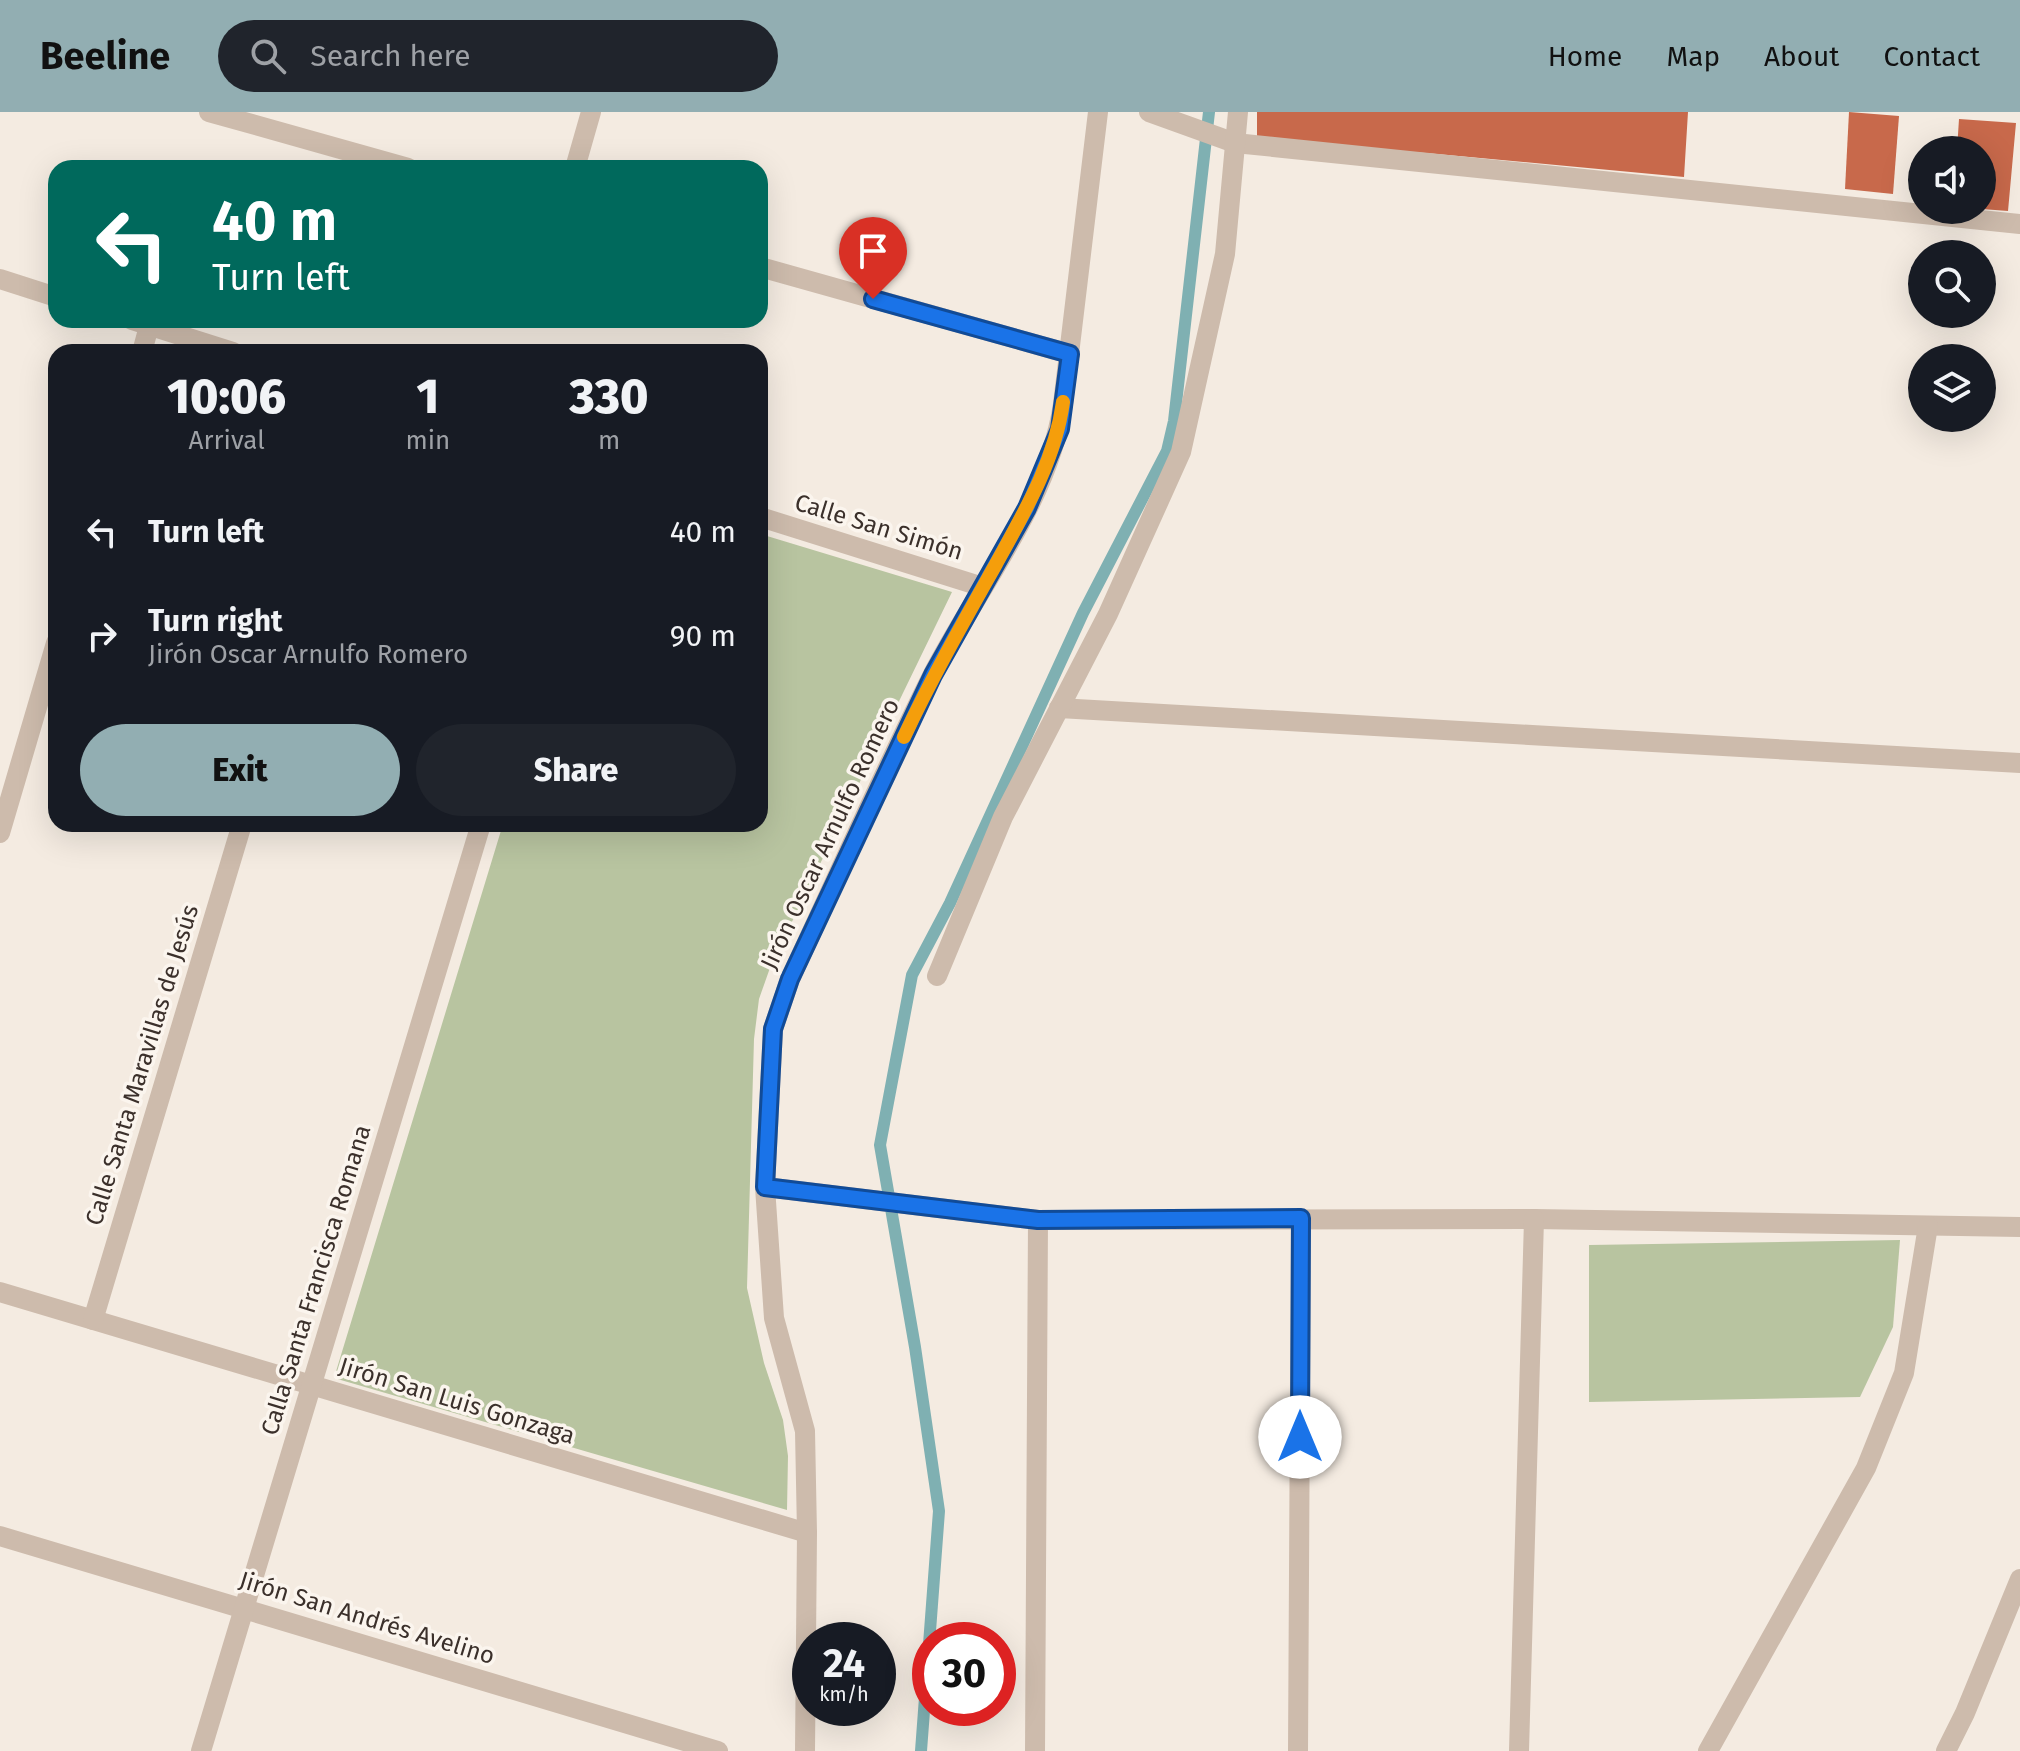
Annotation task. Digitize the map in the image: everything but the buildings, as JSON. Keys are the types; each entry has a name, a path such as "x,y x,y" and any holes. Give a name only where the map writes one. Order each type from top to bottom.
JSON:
{"street":[{"path":"209,112 380,160"},
{"path":"577,160 591,112"},
{"name":"Jirón Oscar Arnulfo Romero","path":"805,1751 805,1431 774,1318 765,1187 773,1029 790,979 933,675 1027,508 1053,450 1060,429 1070,354 1098,112"},
{"path":"1149,112 1235,143 2020,224"},
{"path":"937,976 1003,817 1108,614 1181,452 1225,254 1238,112"},
{"path":"768,269 1070,354"},
{"path":"0,279 48,294"},
{"path":"156,328 207,344"},
{"name":"Calle San Simón","path":"768,520 983,587"},
{"path":"0,833 48,670"},
{"path":"1059,708 2020,763"},
{"name":"Calle Santa Maravillas de Jesús","path":"93,1320 240,832"},
{"name":"Calla Santa Francisca Romana","path":"201,1751 479,832"},
{"path":"765,1187 1038,1220 1534,1219 2020,1227"},
{"path":"1298,1751 1301,1218"},
{"path":"1519,1751 1534,1219"},
{"path":"1035,1751 1038,1220"},
{"path":"1708,1751 1866,1468 1904,1373 1928,1226"},
{"name":"Jirón San Luis Gonzaga","path":"0,1292 807,1533"},
{"name":"Jirón San Andrés Avelino","path":"0,1536 718,1751"},
{"path":"1946,1751 1965,1713 2020,1579"}],"green space":[{"path":"768,536 952,592 771,965 759,999 754,1039 747,1288 764,1363 783,1420 788,1456 787,1510 334,1378 501,832 768,832"},
{"path":"1900,1240 1893,1327 1860,1397 1589,1402 1589,1245"}],"waterway":[{"path":"921,1751 939,1511 915,1347 880,1145 912,975 950,903 1083,613 1167,451 1174,421 1209,112"}],"slow traffic":[{"path":"904,737 933,675 1027,508 1053,450 1060,429 1063,402"}],"route":[{"path":"873,299 1070,354 1060,429 1053,450 1027,508 933,675 790,979 773,1029 765,1187 1038,1220 1301,1218 1300,1437"}]}
